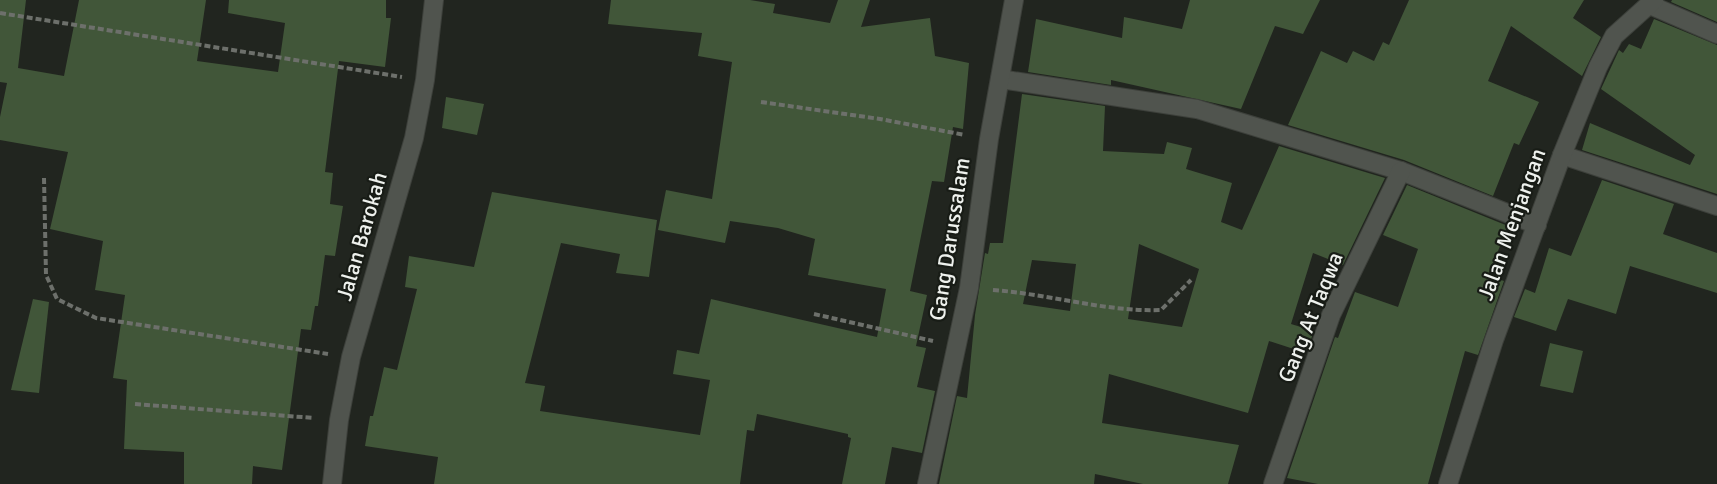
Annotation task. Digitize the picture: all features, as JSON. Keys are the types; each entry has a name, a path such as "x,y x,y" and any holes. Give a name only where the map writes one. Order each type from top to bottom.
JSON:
{"street":[{"name":"Jalan Barokah","path":"332,484 339,420 351,357 414,138 425,80 434,0"},
{"name":"Gang Darussalam","path":"927,484 969,288 989,139 1014,0"},
{"path":"1652,2 1717,34"},
{"name":"Jalan Menjangan","path":"1448,484 1494,340 1562,155 1598,67 1614,36 1652,2"},
{"path":"1000,79 1197,109 1401,171 1537,225"},
{"path":"1562,155 1717,206"},
{"name":"Gang At Taqwa","path":"1273,484 1331,315 1401,171"}],"path":[{"path":"0,13 425,80"},
{"path":"761,102 880,119 989,139"},
{"path":"44,178 46,275 57,299 96,318 351,357"},
{"path":"969,288 1025,292 1137,311 1161,310 1191,280"},
{"path":"814,314 956,346"},
{"path":"135,404 339,420"}],"building":[{"path":"0,0 26,0 18,68 64,76 79,0 206,0 197,61 278,72 285,23 228,13 229,0 386,0 386,18 391,18 385,67 339,61 325,172 333,173 330,204 343,206 335,256 325,255 318,306 315,306 311,330 301,329 282,470 253,466 252,484 184,484 184,452 124,449 127,380 113,378 125,295 95,290 103,241 50,229 68,152 0,140 0,117 7,83 0,82"},
{"path":"611,0 750,0 775,4 773,13 830,23 838,0 870,0 861,27 930,18 935,56 969,63 963,129 953,127 944,182 932,181 910,291 927,295 916,346 926,348 917,387 935,391 922,453 892,447 885,484 842,484 851,438 848,434 757,414 754,431 747,430 740,484 434,484 438,457 365,446 370,416 373,416 384,367 397,370 417,289 405,287 409,256 474,267 492,192 657,220 649,277 616,273 620,254 561,243 525,383 545,386 540,411 700,435 710,380 673,374 677,350 699,354 711,299 877,337 886,289 808,275 815,239 778,228 730,221 725,243 658,230 666,190 712,199 732,62 698,56 702,33 608,24"},
{"path":"1190,0 1320,0 1303,34 1275,26 1241,109 1111,80 1111,85 1028,72 1036,19 1122,38 1124,17 1182,29"},
{"path":"1409,0 1584,0 1573,18 1601,37 1582,76 1511,26 1488,81 1539,102 1519,145 1514,143 1493,196 1404,160 1288,125 1321,51 1347,63 1353,51 1374,61 1383,42 1389,45"},
{"path":"1672,0 1717,0 1717,22 1671,2"},
{"path":"1654,19 1717,45 1717,194 1582,150 1590,123 1690,165 1695,155 1601,89 1619,50 1623,53 1629,44 1641,49"},
{"path":"1022,94 1105,106 1103,151 1164,154 1167,142 1192,148 1186,169 1232,183 1221,222 1242,230 1279,146 1385,178 1343,265 1313,253 1291,324 1314,331 1306,353 1269,341 1248,413 1109,374 1102,423 1239,445 1228,484 1143,484 1095,474 1094,484 939,484 957,396 967,398 975,315 985,253 988,254 990,243 1003,243","holes":["1139,244 1199,269 1182,327 1128,319","1032,260 1076,264 1070,311 1023,304"]},
{"path":"446,97 484,104 477,135 442,128"},
{"path":"1602,180 1674,204 1663,234 1717,253 1717,293 1630,266 1616,314 1568,299 1556,331 1514,317 1525,289 1535,293 1549,248 1571,256"},
{"path":"1407,185 1508,226 1488,276 1504,281 1478,355 1465,351 1428,484 1318,484 1287,478 1335,337 1338,338 1355,292 1398,307 1418,249 1383,235"},
{"path":"33,299 49,302 39,393 11,390"},
{"path":"1550,343 1583,351 1573,393 1540,386"}]}
